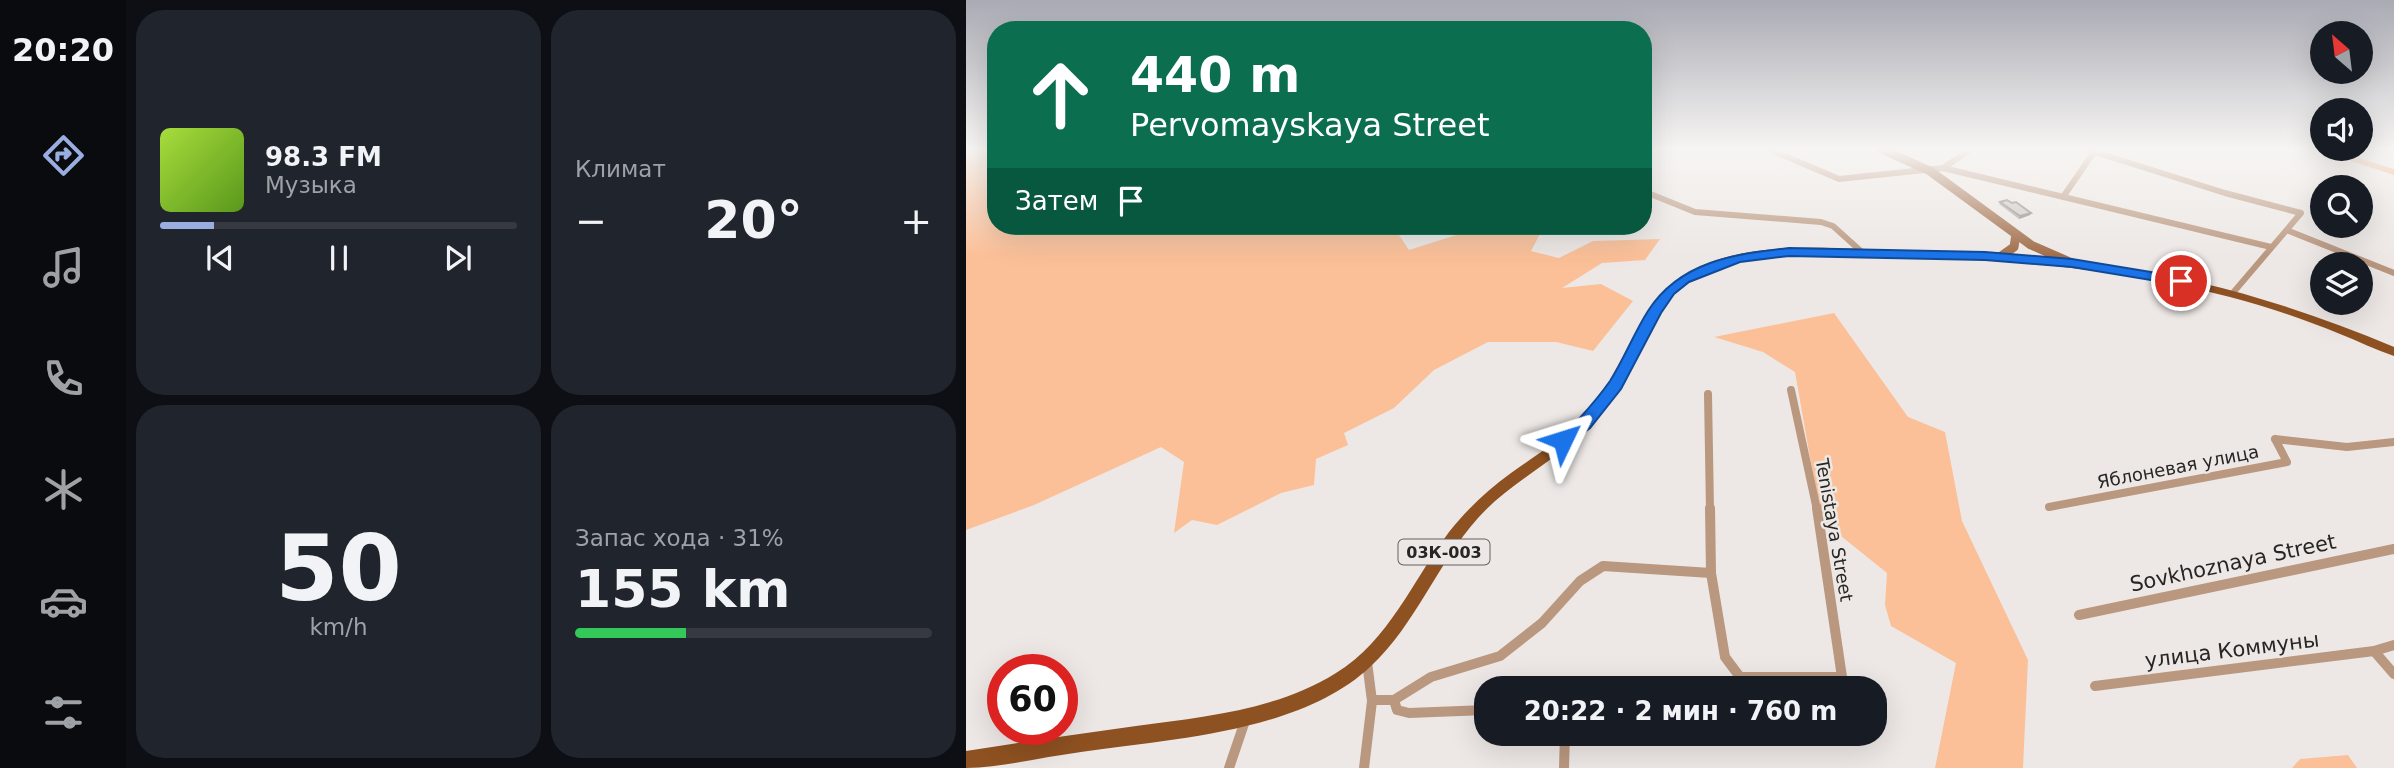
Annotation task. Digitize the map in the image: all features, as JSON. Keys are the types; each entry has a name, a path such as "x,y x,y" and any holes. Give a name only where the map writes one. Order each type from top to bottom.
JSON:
{"main road":[{"path":"1948,184 2043,252 2072,263"},
{"path":"2000,257 2014,247 2016,234"},
{"name":"03К-003","path":"966,760 1246,717 1309,698 1367,662 1421,591 1446,548 1470,517 1493,495 1584,423 1616,385 1654,312 1669,291 1684,279 1738,258 1789,252 1863,253 2000,257 2072,263 2181,281 2308,315 2394,352"}],"street":[{"path":"2009,184 2271,247"},
{"path":"2063,197 2072,184"},
{"path":"2196,184 2301,213 2232,294"},
{"path":"1652,194 1695,212 1833,226 1863,253"},
{"path":"2288,231 2394,273"},
{"name":"Tenistaya Street","path":"1711,573 1725,657 1740,677 1842,677 1817,509 1791,390"},
{"path":"1372,700 1394,700 1431,677 1500,656 1542,623 1580,581 1603,566 1711,573 1708,394"},
{"name":"Яблоневая улица","path":"2049,507 2287,462 2275,439 2347,447 2394,442"},
{"name":"Sovkhoznaya Street","path":"2079,615 2394,548"},
{"name":"улица Коммуны","path":"2095,686 2374,651 2394,645"},
{"path":"2374,651 2394,674"},
{"path":"1364,768 1373,679 1367,662"},
{"path":"1394,700 1397,710 1409,713 1474,710"},
{"path":"1229,768 1246,717"},
{"path":"1564,746 1564,768"}],"shaded area":[{"path":"966,184 987,184 987,235 1399,235 1409,250 1456,235 1539,235 1531,251 1559,258 1593,241 1660,239 1645,260 1602,263 1562,288 1601,284 1633,301 1593,351 1556,342 1488,342 1434,370 1394,408 1344,433 1348,445 1316,459 1314,485 1281,493 1217,525 1192,520 1174,533 1184,462 1161,447 1034,505 966,530"},
{"path":"1834,313 1908,417 1945,432 1962,521 2028,660 2023,768 1935,768 1956,663 1891,626 1885,605 1887,573 1821,520 1795,372 1763,352 1714,337"},
{"path":"2348,755 2357,768 2292,768 2300,759"}],"building":[{"path":"2000,202 2016,202 2031,213 2020,216"}],"route":[{"path":"1563,440 1584,423 1616,385 1654,312 1669,291 1684,279 1738,258 1789,252 1985,256 2090,265 2181,281"}]}
